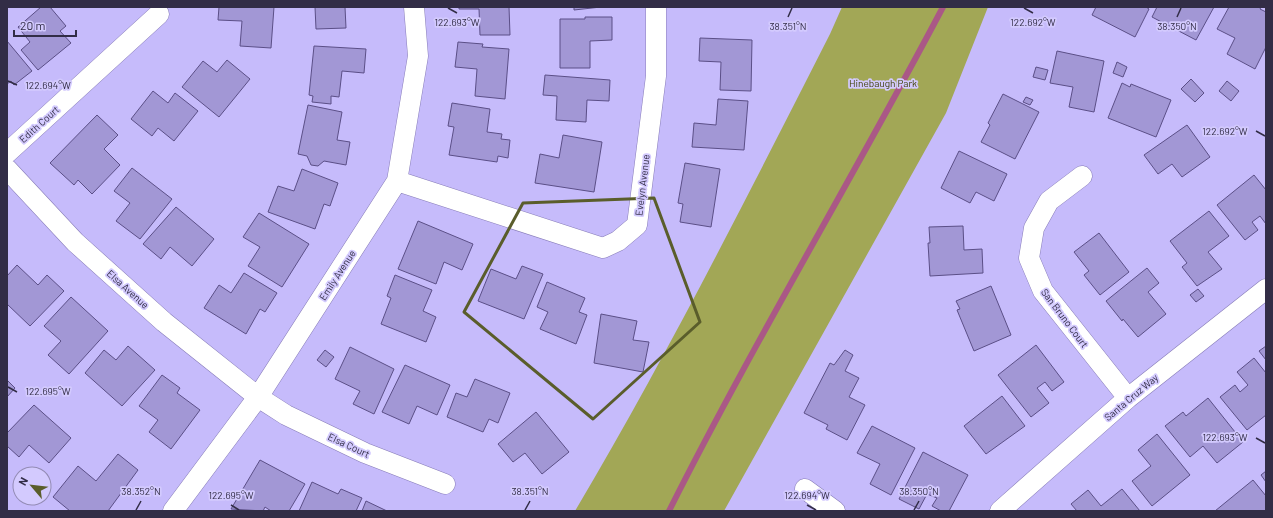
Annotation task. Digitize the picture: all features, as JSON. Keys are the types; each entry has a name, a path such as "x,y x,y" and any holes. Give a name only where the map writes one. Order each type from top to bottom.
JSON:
{"street":[{"name":"Emily Avenue","path":"173,511 258,397 396,181 418,56 414,7"},
{"name":"Evelyn Avenue","path":"396,181 602,248 618,241 637,226 656,76 656,7"},
{"name":"Edith Court","path":"7,153 158,14"},
{"name":"Elsa Avenue","path":"7,169 75,242 164,322 258,397"},
{"name":"San Bruno Court","path":"1082,176 1049,201 1034,228 1029,258 1044,291 1128,398"},
{"name":"Santa Cruz Way","path":"1000,511 1128,398 1266,289"},
{"name":"Elsa Court","path":"258,397 286,415 365,453 445,484"},
{"path":"806,489 834,511"}],"highlighted area":[{"path":"654,198 700,322 593,419 464,312 523,203"}],"green space":[{"name":"Hinebaugh Park","path":"842,7 988,7 946,113 724,511 575,511 642,394 706,275 830,34"}],"building":[{"path":"41,7 50,7 66,26 60,31 71,43 38,70 21,50 30,42 18,27"},
{"path":"219,7 274,7 271,48 240,46 242,21 218,20"},
{"path":"315,7 345,7 346,28 316,29"},
{"path":"459,7 509,7 510,35 480,35 479,9 459,9"},
{"path":"574,7 601,7 574,10"},
{"path":"1096,7 1146,7 1149,9 1135,37 1092,15"},
{"path":"1157,7 1214,7 1196,40 1152,17"},
{"path":"1229,7 1261,7 1260,9 1266,12 1266,47 1255,69 1227,54 1235,38 1217,29"},
{"path":"585,17 612,17 612,40 590,41 590,68 560,68 560,19 585,19"},
{"path":"700,38 752,40 751,91 720,90 721,62 699,61"},
{"path":"7,41 32,71 14,85 11,81 7,84"},
{"path":"458,42 483,44 482,47 509,49 505,99 475,96 477,69 455,67"},
{"path":"314,46 366,49 364,73 342,71 339,97 331,96 331,104 312,102 313,96 309,95"},
{"path":"1057,51 1104,61 1094,112 1069,107 1073,87 1050,83"},
{"path":"227,60 250,79 219,117 182,87 203,61 217,72"},
{"path":"1117,62 1127,67 1123,77 1113,73"},
{"path":"1036,67 1048,70 1045,80 1033,77"},
{"path":"545,75 610,80 609,101 587,100 586,122 556,120 557,96 543,95"},
{"path":"1191,79 1204,93 1195,102 1181,89"},
{"path":"1227,81 1239,91 1231,101 1219,91"},
{"path":"1122,83 1130,87 1131,84 1171,100 1156,137 1108,118"},
{"path":"153,91 168,103 175,93 198,111 174,141 158,128 152,136 131,119"},
{"path":"1003,94 1039,112 1015,159 981,142 990,125 988,123"},
{"path":"1026,97 1033,100 1030,105 1023,102"},
{"path":"718,99 748,101 744,150 692,147 694,123 716,125"},
{"path":"452,103 490,109 487,132 502,134 501,139 510,140 508,158 498,156 497,162 449,155 454,127 448,126"},
{"path":"308,105 342,112 337,140 350,142 346,165 324,161 318,166 311,165 307,156 298,154"},
{"path":"97,115 118,135 104,149 120,165 92,194 78,180 74,185 50,163"},
{"path":"1187,125 1210,157 1182,177 1172,164 1158,174 1144,155"},
{"path":"563,135 602,142 594,192 535,183 540,154 559,158"},
{"path":"959,151 1007,174 994,201 976,192 970,203 941,188"},
{"path":"685,163 720,169 711,227 680,222 683,204 678,203"},
{"path":"132,168 172,199 140,239 116,221 130,203 114,191"},
{"path":"302,169 338,183 330,206 324,204 315,229 268,212 278,186 294,191"},
{"path":"1254,175 1266,190 1266,224 1260,216 1252,222 1258,230 1245,240 1217,205"},
{"path":"176,207 214,239 192,266 170,247 161,259 143,244"},
{"path":"1209,211 1229,236 1208,252 1222,269 1197,286 1182,267 1187,263 1170,241"},
{"path":"259,213 309,244 282,287 248,266 260,247 243,237"},
{"path":"418,221 473,244 462,270 444,262 436,284 398,269"},
{"path":"963,226 964,250 982,249 983,273 930,276 928,243 930,243 929,227"},
{"path":"1099,233 1129,272 1100,295 1084,275 1089,271 1074,252"},
{"path":"17,265 38,285 47,275 64,291 30,326 7,304 7,276"},
{"path":"522,266 543,274 524,319 478,301 491,269 516,279"},
{"path":"1147,268 1159,283 1148,292 1166,314 1138,337 1123,319 1122,321 1106,301"},
{"path":"244,273 277,293 265,312 260,309 246,334 204,308 219,285 231,293"},
{"path":"395,275 432,290 423,311 436,317 426,342 381,324 391,298 387,296"},
{"path":"547,282 585,298 579,312 587,315 576,344 540,329 548,312 537,307"},
{"path":"991,286 1011,335 974,351 957,310 960,309 956,301"},
{"path":"1198,289 1204,296 1196,302 1190,295"},
{"path":"71,297 108,331 69,374 48,355 61,341 44,326"},
{"path":"601,314 637,321 633,340 649,342 643,372 594,363"},
{"path":"1036,345 1064,382 1052,391 1045,382 1037,388 1049,403 1031,417 998,375"},
{"path":"128,346 155,370 122,406 85,373 104,350 116,360"},
{"path":"1266,346 1266,360 1259,351"},
{"path":"350,347 394,369 374,414 353,404 360,391 335,379"},
{"path":"325,350 334,357 326,367 317,360"},
{"path":"845,350 853,355 845,371 859,378 849,397 865,405 847,440 826,429 828,425 804,413 830,363 834,365"},
{"path":"1254,358 1266,373 1266,415 1247,430 1220,397 1235,385 1240,392 1248,385 1237,372"},
{"path":"405,365 450,385 437,415 417,406 409,424 382,412"},
{"path":"162,375 180,388 177,393 200,410 171,449 149,432 158,420 139,406"},
{"path":"475,379 510,393 498,423 489,419 483,432 447,417 456,393 467,397"},
{"path":"7,380 15,388 7,397"},
{"path":"1002,396 1025,426 986,454 964,426"},
{"path":"1208,398 1243,442 1217,463 1203,446 1190,457 1165,426 1183,412 1186,416"},
{"path":"34,405 71,438 49,463 29,445 19,457 7,446 7,433"},
{"path":"536,412 569,452 542,474 525,453 513,462 498,444"},
{"path":"872,426 915,448 891,495 870,484 880,464 857,453"},
{"path":"1157,434 1190,475 1152,506 1132,481 1151,466 1138,450"},
{"path":"923,452 968,475 949,511 941,511 932,506 937,498 927,494 919,509 899,499"},
{"path":"118,454 138,470 108,511 70,511 53,497 78,466 96,481"},
{"path":"260,460 305,484 289,511 271,511 265,507 263,511 231,509"},
{"path":"1266,471 1266,482 1261,475"},
{"path":"1253,480 1266,496 1266,511 1215,511"},
{"path":"312,482 338,494 341,489 362,498 356,511 299,511"},
{"path":"1122,489 1140,511 1077,511 1071,504 1088,490 1101,506"},
{"path":"366,501 387,511 362,511"}],"waterway":[{"path":"669,511 770,321 875,133 943,7"}]}
